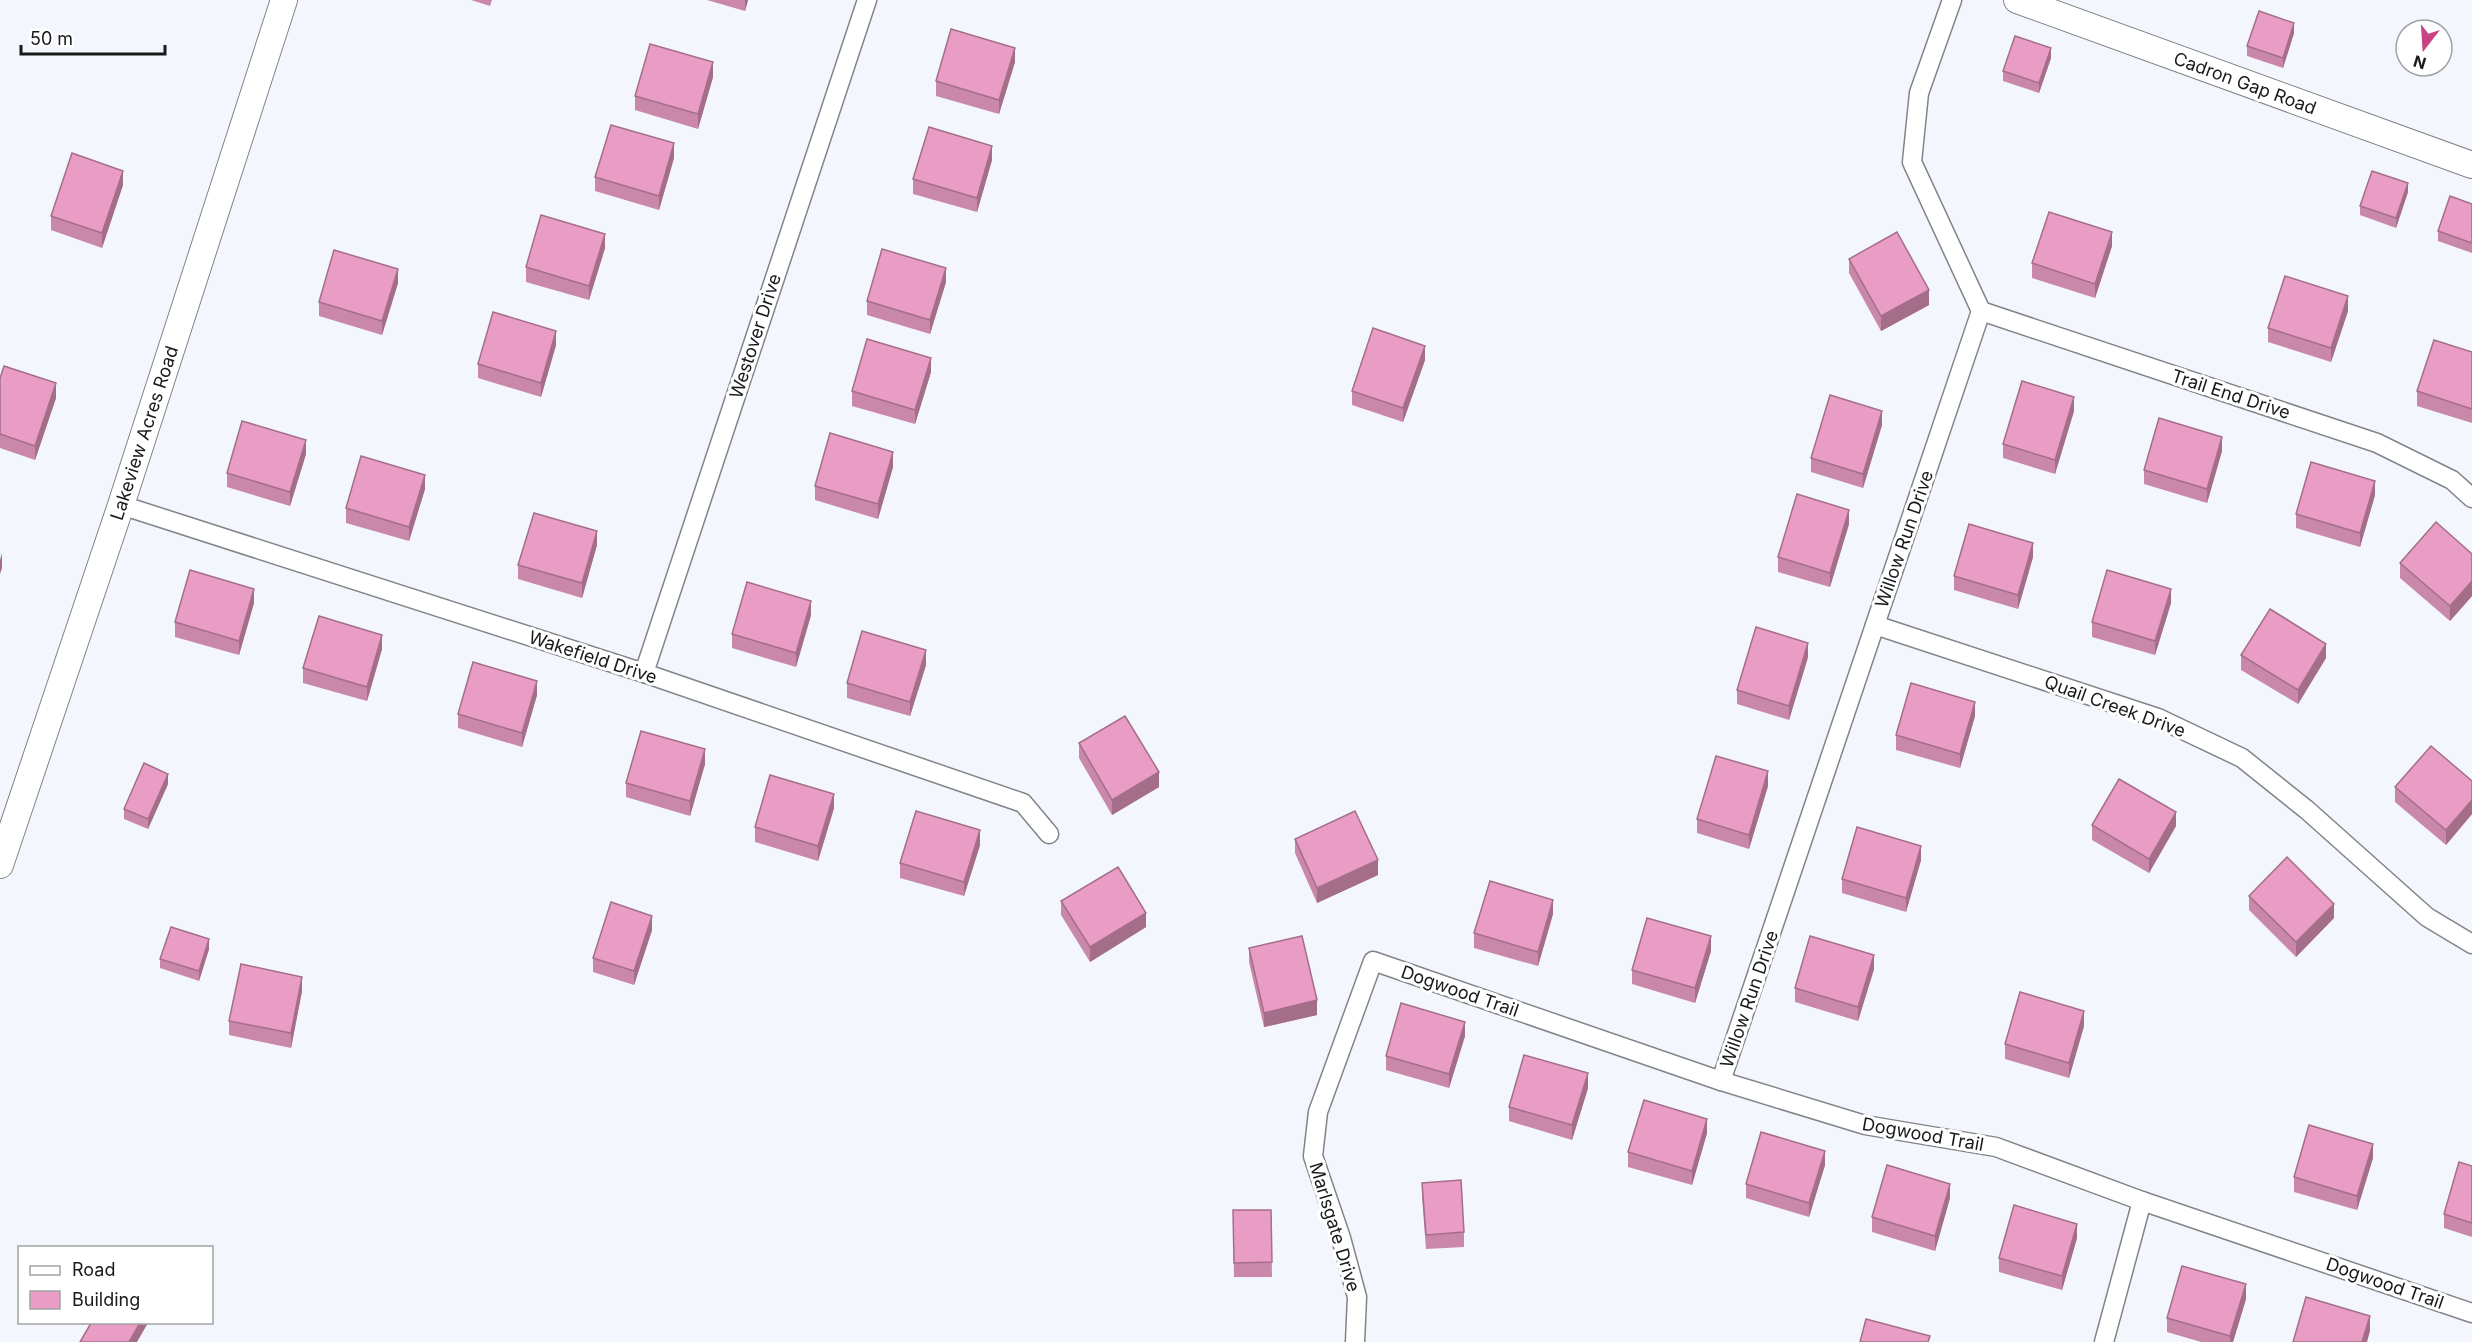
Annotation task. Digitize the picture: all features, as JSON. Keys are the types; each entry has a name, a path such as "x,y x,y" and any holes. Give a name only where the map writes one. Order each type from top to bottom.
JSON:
{"street":[{"name":"Lakeview Acres Road","path":"0,865 121,506 284,0"},
{"name":"Westover Drive","path":"644,673 867,0"},
{"path":"1952,0 1919,93 1912,162 1981,311"},
{"name":"Cadron Gap Road","path":"2017,0 2472,165"},
{"name":"Trail End Drive","path":"1981,311 2377,443 2452,480 2472,498"},
{"name":"Willow Run Drive","path":"1721,1081 1981,311"},
{"name":"Wakefield Drive","path":"121,506 644,673 1023,803 1049,834"},
{"name":"Quail Creek Drive","path":"1875,625 2158,718 2242,758 2307,810 2427,917 2472,944"},
{"name":"Dogwood Trail","path":"1373,961 1721,1081 1864,1125 1996,1147 2142,1201 2472,1313"},
{"name":"Marlsgate Drive","path":"1355,1342 1357,1297 1341,1238 1313,1156 1318,1112 1373,961"},
{"path":"2104,1342 2142,1201"}],"building":[{"path":"2259,11 2294,23 2283,58 2247,46"},
{"path":"951,29 1015,48 999,100 936,81"},
{"path":"2015,36 2051,48 2039,83 2003,71"},
{"path":"650,44 713,62 698,114 635,96"},
{"path":"611,125 674,143 659,196 595,177"},
{"path":"929,127 992,146 977,198 913,179"},
{"path":"72,153 123,171 102,233 51,216"},
{"path":"2372,171 2408,183 2396,218 2360,206"},
{"path":"2450,196 2472,204 2472,243 2438,231"},
{"path":"2049,212 2112,232 2095,284 2032,263"},
{"path":"541,215 605,234 589,286 526,267"},
{"path":"1897,232 1929,290 1881,316 1849,259"},
{"path":"882,249 946,268 930,320 867,301"},
{"path":"334,250 398,269 382,321 319,302"},
{"path":"2285,276 2348,296 2331,348 2268,328"},
{"path":"493,312 556,331 541,383 478,364"},
{"path":"1373,328 1425,346 1403,408 1352,391"},
{"path":"867,339 931,358 915,410 852,391"},
{"path":"2434,340 2472,352 2472,409 2417,391"},
{"path":"4,366 56,383 35,446 0,434 0,378"},
{"path":"2022,381 2074,397 2055,460 2003,444"},
{"path":"1830,395 1882,411 1863,474 1811,458"},
{"path":"2159,418 2222,437 2207,489 2144,470"},
{"path":"242,421 306,440 290,492 227,473"},
{"path":"830,433 893,452 878,504 815,486"},
{"path":"361,456 425,475 409,527 346,508"},
{"path":"2311,462 2375,481 2360,533 2296,514"},
{"path":"1797,494 1849,510 1830,573 1778,557"},
{"path":"534,513 597,531 582,583 518,565"},
{"path":"2436,522 2472,554 2472,581 2450,606 2400,563"},
{"path":"1969,524 2033,543 2018,595 1954,576"},
{"path":"190,570 254,589 239,641 175,622"},
{"path":"2107,570 2171,589 2155,641 2092,622"},
{"path":"747,582 811,601 796,653 732,634"},
{"path":"2270,609 2326,644 2298,690 2241,655"},
{"path":"319,616 382,635 367,687 303,668"},
{"path":"1756,627 1808,643 1789,706 1737,690"},
{"path":"862,631 926,650 910,702 847,683"},
{"path":"473,662 537,681 522,733 458,714"},
{"path":"1911,683 1975,702 1960,754 1896,735"},
{"path":"1125,716 1159,772 1112,800 1079,743"},
{"path":"641,731 705,749 690,801 626,783"},
{"path":"2431,746 2472,781 2472,800 2446,830 2395,787"},
{"path":"1716,756 1768,771 1749,835 1697,819"},
{"path":"144,763 168,774 148,819 124,809"},
{"path":"770,775 834,794 818,846 755,827"},
{"path":"2119,779 2176,812 2149,859 2092,825"},
{"path":"916,811 980,830 964,882 900,863"},
{"path":"1355,811 1378,860 1317,888 1295,839"},
{"path":"1857,827 1921,846 1906,898 1842,879"},
{"path":"2287,857 2334,904 2296,942 2249,896"},
{"path":"1118,867 1146,913 1090,947 1061,901"},
{"path":"1490,881 1553,900 1538,952 1474,933"},
{"path":"611,902 652,916 634,971 593,958"},
{"path":"1647,918 1711,936 1695,988 1632,970"},
{"path":"171,927 209,939 199,971 160,959"},
{"path":"1302,936 1317,1000 1264,1013 1249,948"},
{"path":"1810,936 1874,955 1858,1007 1795,988"},
{"path":"241,964 302,977 291,1033 229,1021"},
{"path":"2020,992 2084,1011 2069,1063 2005,1044"},
{"path":"1401,1003 1465,1022 1449,1074 1386,1056"},
{"path":"1524,1055 1588,1073 1572,1125 1509,1107"},
{"path":"1644,1100 1707,1119 1692,1171 1628,1152"},
{"path":"2309,1125 2373,1144 2357,1196 2294,1177"},
{"path":"1761,1132 1825,1151 1809,1203 1746,1184"},
{"path":"2459,1162 2472,1166 2472,1223 2444,1214"},
{"path":"1887,1165 1950,1184 1935,1236 1872,1217"},
{"path":"1461,1180 1464,1232 1426,1235 1422,1183"},
{"path":"2014,1205 2077,1224 2062,1276 1999,1258"},
{"path":"1233,1210 1271,1210 1272,1262 1234,1263"},
{"path":"2182,1266 2246,1284 2230,1336 2167,1318"},
{"path":"2306,1297 2370,1316 2362,1342 2293,1342"},
{"path":"1866,1319 1930,1336 1928,1342 1860,1342"},
{"path":"90,1324 139,1324 129,1342 80,1342"}]}
